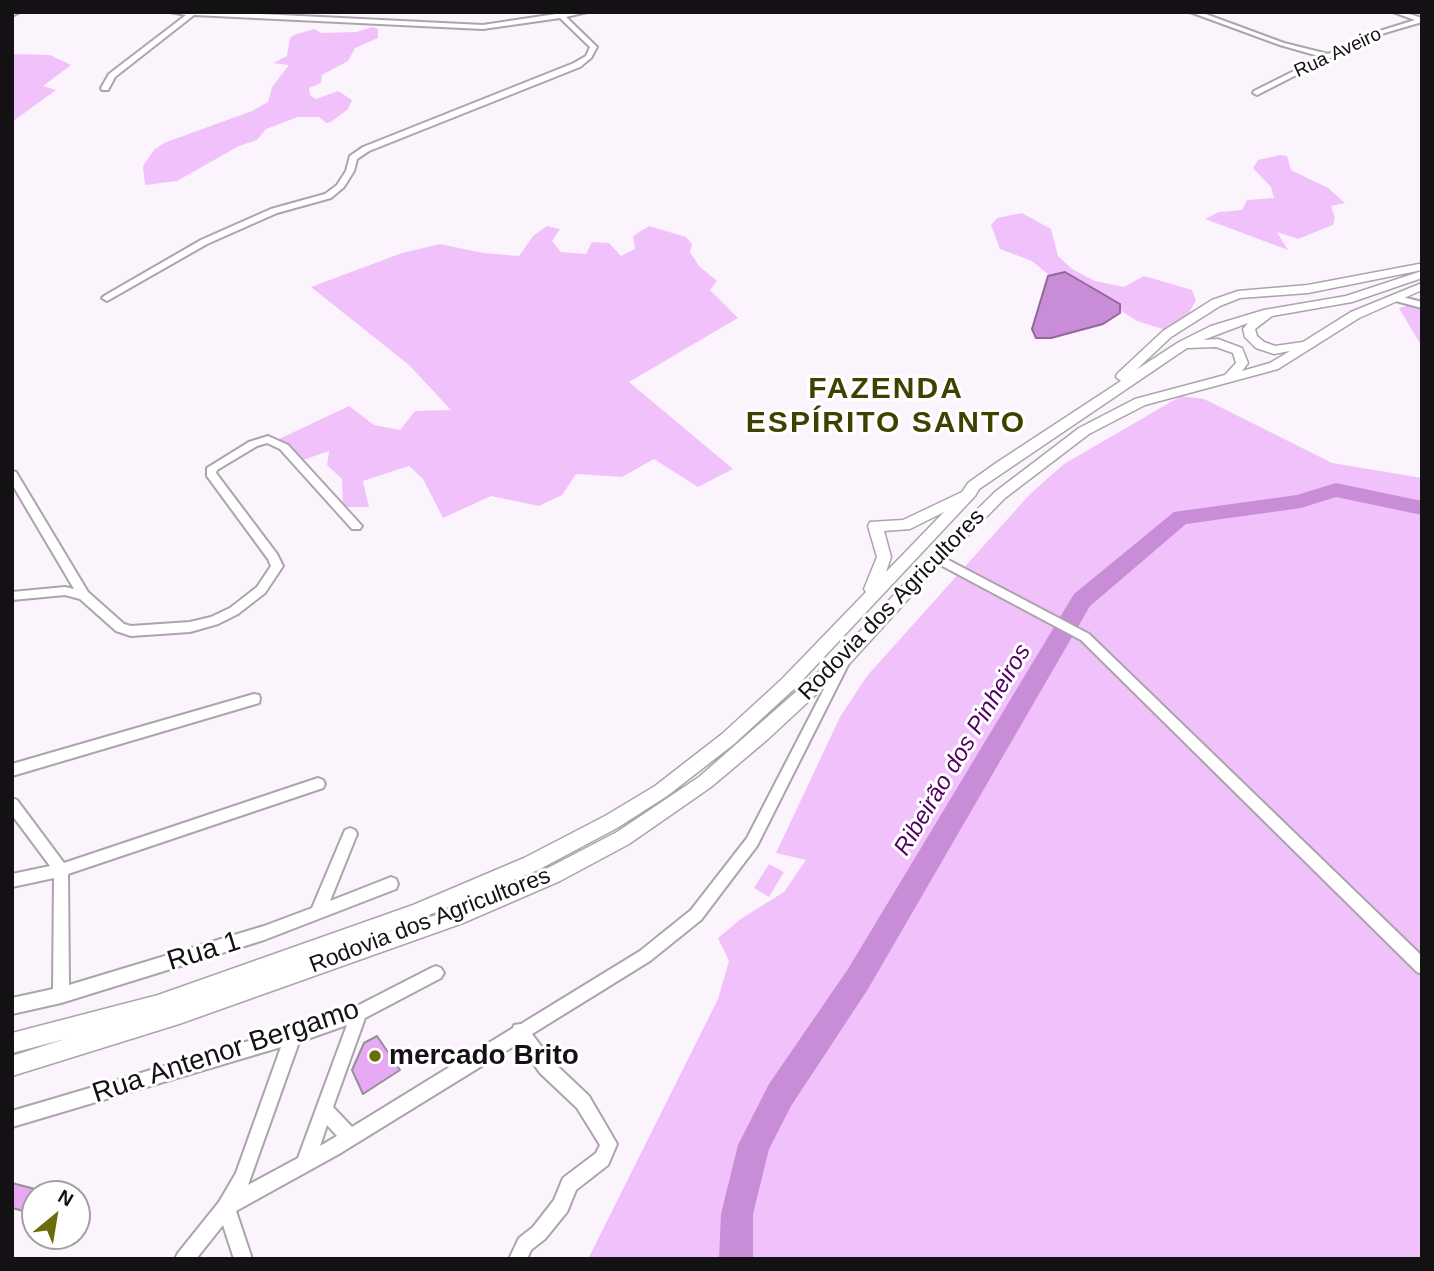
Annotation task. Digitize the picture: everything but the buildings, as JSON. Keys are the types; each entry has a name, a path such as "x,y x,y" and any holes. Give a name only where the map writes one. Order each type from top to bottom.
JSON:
{"main road":[{"path":"1082,414 1167,334 1216,303 1238,295 1308,289 1422,267"},
{"name":"Rodovia dos Agricultores","path":"19,1039 158,1005 416,912 543,858 661,791 728,739 788,684 970,493 973,486 1183,345 1225,325 1299,307 1348,299 1422,274"},
{"name":"Rodovia dos Agricultores","path":"12,1066 178,1014 463,914 553,875 623,838 705,782 845,659 937,558 1000,495 1084,431 1140,402 1273,366 1355,315 1422,285"},
{"path":"1299,307 1257,320 1249,329 1251,337 1274,350 1286,350 1320,338"},
{"path":"1183,345 1206,342 1229,345 1238,351 1242,363 1231,376"},
{"path":"869,597 884,556 875,526 905,525 970,493"}],"street":[{"path":"173,12 483,27 584,12"},
{"path":"1193,12 1282,44 1327,56"},
{"path":"1396,12 1422,20"},
{"path":"105,88 112,76 191,13"},
{"path":"107,298 204,242 274,211 328,196 340,187 350,171 353,158 366,149 577,65 589,57 594,47 563,17"},
{"name":"Rua Aveiro","path":"1257,93 1369,36 1422,20"},
{"path":"1395,298 1422,304"},
{"path":"12,475 17,490 84,595 120,628 146,631 190,627 214,621 234,611 261,590 276,566 274,557 211,473 212,466 253,444 275,440 356,526"},
{"path":"937,558 1085,637 1422,967"},
{"path":"12,596 65,591 84,595"},
{"path":"226,1206 305,1163 645,956 696,915 752,842 845,659"},
{"path":"12,770 254,699"},
{"path":"12,881 61,870 318,784"},
{"path":"12,804 61,870 61,995"},
{"path":"318,911 350,834"},
{"name":"Rua 1","path":"12,1006 61,995 264,933 390,884"},
{"name":"Rua Antenor Bergamo","path":"12,1119 293,1036 359,1013 436,973"},
{"path":"305,1163 359,1013"},
{"path":"519,1259 525,1244 539,1233 561,1206 569,1184 603,1159 609,1144 588,1109 546,1067 520,1031"},
{"path":"184,1259 226,1206 243,1178 293,1036"},
{"path":"324,1109 349,1136"},
{"path":"226,1206 243,1259"}],"shaded area":[{"path":"373,27 378,29 378,38 355,48 348,61 322,75 321,83 309,88 310,95 316,99 338,91 352,100 348,109 331,122 326,123 319,117 298,117 266,129 257,140 239,146 177,181 145,185 143,166 154,150 164,143 252,111 268,102 272,87 289,65 273,63 287,56 290,38 294,35 314,29 322,33 356,32"},
{"path":"12,54 50,55 71,65 43,86 56,90 12,122"},
{"path":"1287,156 1291,170 1328,188 1345,203 1331,206 1335,218 1333,225 1298,239 1277,232 1288,250 1205,219 1219,212 1242,210 1247,200 1274,198 1271,187 1253,168 1258,160"},
{"path":"1022,213 1051,229 1058,256 1072,269 1095,281 1124,287 1144,276 1192,290 1196,300 1182,326 1172,332 1137,321 1101,298 1050,276 1032,261 1000,249 991,225 997,218"},
{"path":"547,226 560,229 552,241 561,252 586,254 592,242 609,243 621,256 635,249 633,236 649,226 686,237 692,244 690,252 699,266 717,281 710,290 738,318 629,382 733,469 698,487 654,459 622,477 576,474 562,495 539,506 491,496 443,518 423,479 409,466 363,481 369,507 343,507 342,479 327,465 329,451 303,460 279,439 349,406 374,425 400,430 415,411 451,410 409,365 311,287 402,253 440,244 483,253 519,256 533,236"},
{"path":"1065,272 1120,304 1120,313 1103,324 1051,338 1036,338 1032,329 1048,276"},
{"path":"1422,302 1422,347 1399,308"},
{"path":"1181,396 1204,399 1332,463 1422,478 1422,1259 588,1259 718,999 729,961 718,938 742,918 784,892 806,860 776,853 840,717 867,676 1030,494 1064,464"},
{"path":"769,864 784,872 769,897 754,888"}],"waterway":[{"name":"Ribeirão dos Pinheiros","path":"736,1259 737,1214 754,1145 780,1095 858,979 1082,600 1181,517 1242,511 1301,501 1321,492 1336,490 1422,508"}],"place":[{"name":"mercado Brito","path":"375,1056"}],"district":[{"name":"FAZENDA ESPÍRITO SANTO","path":"886,407"}]}
